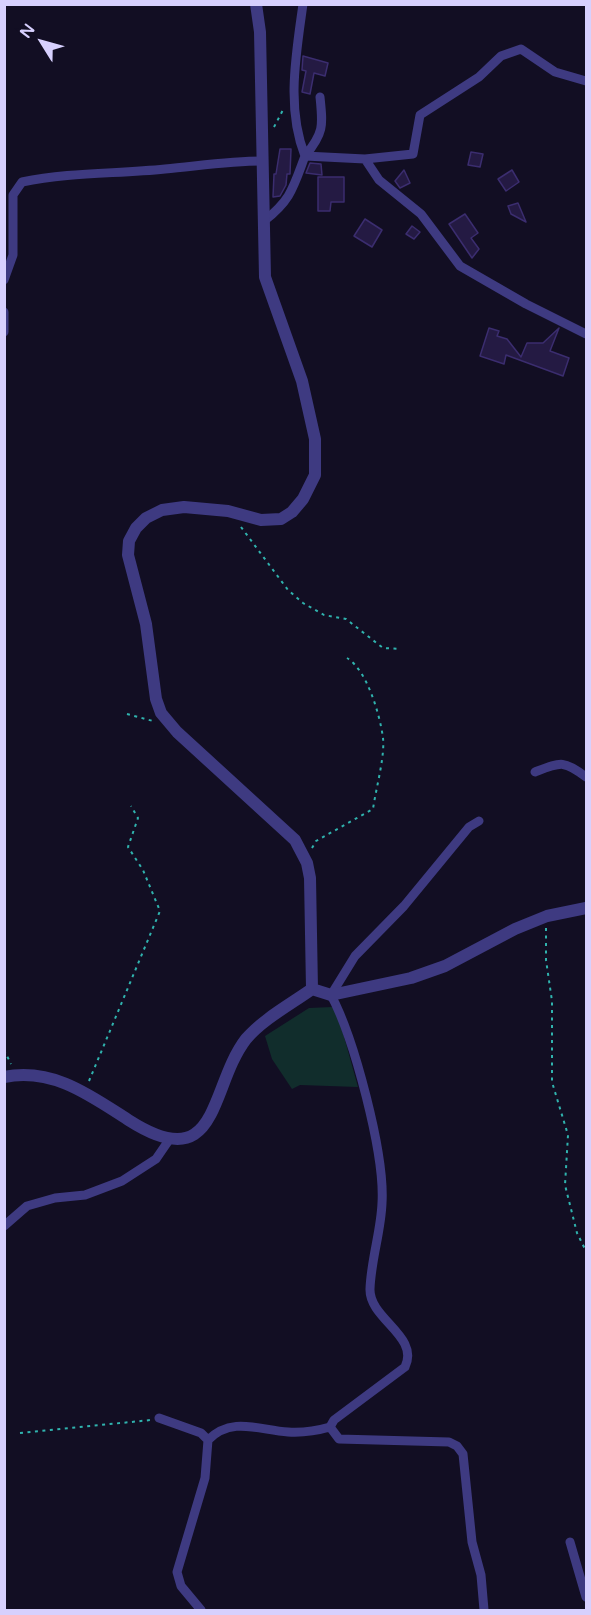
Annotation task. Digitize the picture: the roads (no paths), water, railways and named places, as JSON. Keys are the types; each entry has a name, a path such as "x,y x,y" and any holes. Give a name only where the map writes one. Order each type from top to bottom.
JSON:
{"street":[{"path":"256,4 260,32 265,277 302,381 315,439 315,475 303,499 292,512 281,519 261,520 228,511 184,507 162,510 147,518 136,528 129,541 128,555 146,624 156,699 167,721 295,840 303,855 310,878 312,989"},
{"path":"303,4 294,87 298,138 305,156"},
{"path":"305,156 365,159 412,154 420,115 479,77 501,56 521,49 555,72 586,81"},
{"path":"264,221 283,206 291,194 305,156 322,133 324,122 320,97"},
{"path":"365,159 380,180 421,214 460,266 526,304 586,334"},
{"path":"4,280 13,255 13,195 22,182 103,171 164,169 224,161 262,161"},
{"path":"4,312 4,332"},
{"path":"535,772 562,763 570,765 586,777"},
{"path":"331,995 355,956 404,906 469,827 479,821"},
{"path":"312,989 331,995 411,978 445,966 515,929 547,916 586,908"},
{"path":"10,1076 49,1076 84,1092 145,1130 169,1140 180,1140 196,1133 213,1113 246,1040 257,1029 312,989"},
{"path":"330,1427 334,1420 405,1367 408,1360 404,1342 375,1306 369,1291 382,1202 380,1168 372,1123 343,1017 331,995"},
{"path":"4,1226 27,1206 55,1198 85,1195 122,1181 156,1159 169,1140"},
{"path":"159,1418 201,1433 208,1440"},
{"path":"201,1611 181,1586 177,1572 206,1478 208,1440 214,1434 234,1426 249,1425 297,1432 330,1427"},
{"path":"330,1427 339,1438 449,1442 457,1446 463,1454 472,1542 481,1575 484,1611"},
{"path":"570,1542 586,1598"}]}
